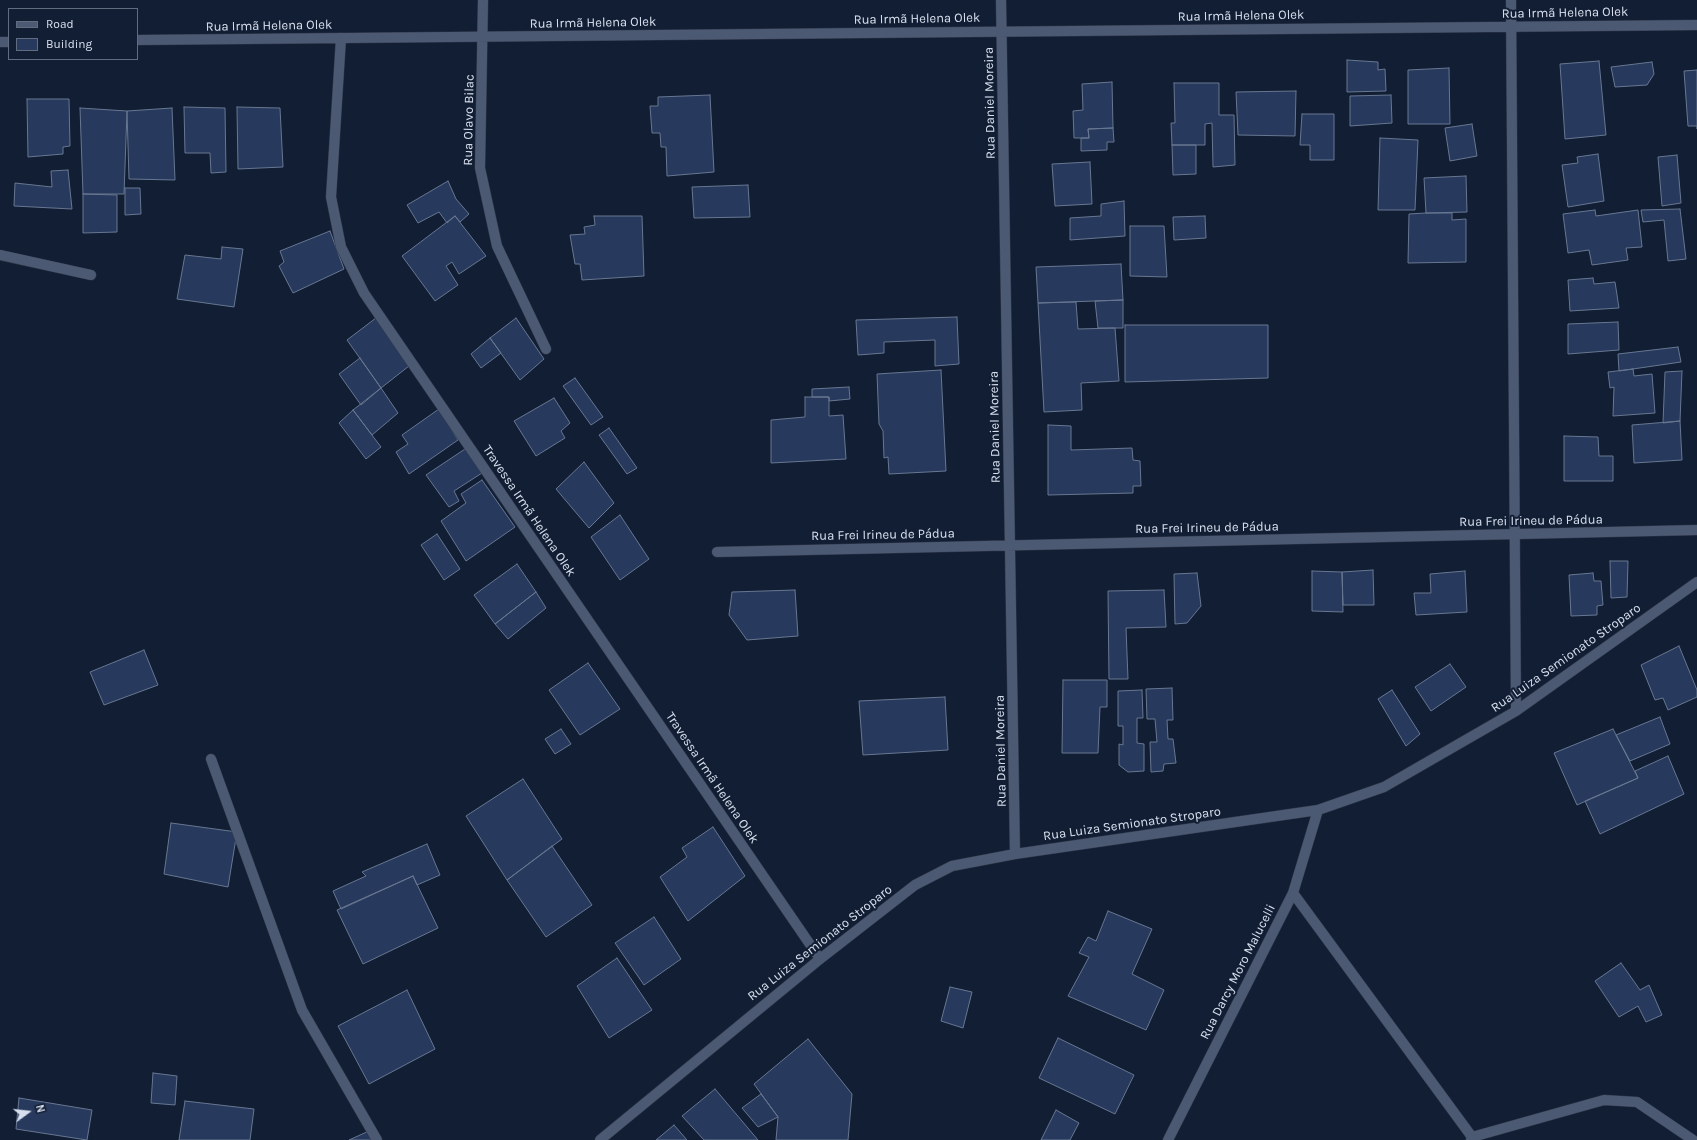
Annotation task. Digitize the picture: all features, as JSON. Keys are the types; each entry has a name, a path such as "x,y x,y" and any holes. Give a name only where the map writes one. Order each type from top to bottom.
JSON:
{"street":[{"name":"Rua Olavo Bilac","path":"483,0 480,168 497,246 546,349"},
{"name":"Rua Daniel Moreira","path":"1001,0 1015,854"},
{"path":"1511,0 1516,712"},
{"name":"Rua Irmã Helena Olek","path":"138,40 1697,25"},
{"name":"Travessa Irmã Helena Olek","path":"341,38 331,197 341,247 364,293 820,959"},
{"path":"0,255 91,275"},
{"name":"Rua Frei Irineu de Pádua","path":"717,552 1697,530"},
{"name":"Rua Luiza Semionato Stroparo","path":"600,1140 820,959 915,885 952,866 1015,854 1318,810 1384,787 1516,712 1697,582"},
{"path":"211,759 302,1010 378,1140"},
{"name":"Rua Darcy Moro Malucelli","path":"1168,1140 1293,893 1318,810"},
{"path":"1293,893 1472,1139 1604,1100 1637,1102 1693,1140"}],"building":[{"path":"1347,60 1378,62 1378,70 1385,69 1386,91 1347,92"},
{"path":"1599,61 1606,135 1565,139 1560,64"},
{"path":"1652,62 1654,74 1647,85 1615,87 1611,67"},
{"path":"1449,68 1450,124 1408,124 1408,70"},
{"path":"1697,70 1697,126 1688,126 1684,71"},
{"path":"1112,82 1113,128 1088,129 1089,138 1074,138 1073,111 1083,110 1082,84"},
{"path":"1174,83 1219,83 1219,115 1234,115 1235,165 1213,167 1212,123 1205,124 1205,145 1172,145 1171,123 1175,123"},
{"path":"1296,91 1295,136 1238,135 1236,92"},
{"path":"710,95 714,172 667,176 666,147 661,147 660,133 652,133 650,106 658,106 658,97"},
{"path":"1391,95 1392,123 1350,126 1350,96"},
{"path":"27,99 69,99 70,146 63,147 63,154 28,157"},
{"path":"184,107 225,108 226,172 211,173 210,153 185,153"},
{"path":"237,107 280,108 283,167 238,169"},
{"path":"80,108 127,111 124,194 83,194"},
{"path":"172,108 175,180 129,179 127,111"},
{"path":"1302,114 1334,114 1334,160 1310,160 1310,145 1300,145"},
{"path":"1472,124 1477,156 1450,161 1445,128"},
{"path":"1113,128 1114,142 1107,142 1107,150 1081,151 1081,138 1089,138 1088,129"},
{"path":"1380,138 1418,140 1415,210 1378,210"},
{"path":"1172,145 1196,145 1196,174 1173,175"},
{"path":"1598,154 1604,201 1568,207 1562,165 1578,163 1577,157"},
{"path":"1677,155 1681,203 1662,206 1658,157"},
{"path":"1090,162 1092,204 1055,206 1052,164"},
{"path":"68,170 72,209 14,206 15,183 52,187 51,171"},
{"path":"1466,176 1467,212 1426,213 1424,178"},
{"path":"448,181 456,199 469,214 460,222 455,216 447,223 439,212 418,223 407,205"},
{"path":"748,185 750,217 694,218 692,187"},
{"path":"125,188 140,188 141,214 125,215"},
{"path":"83,194 117,195 117,232 83,233"},
{"path":"1124,201 1125,236 1070,240 1070,218 1101,216 1101,204"},
{"path":"1680,209 1686,259 1668,261 1664,220 1643,222 1641,210"},
{"path":"1595,210 1596,216 1638,210 1642,247 1626,248 1628,260 1592,265 1589,250 1568,253 1563,214"},
{"path":"1452,213 1452,220 1466,219 1466,262 1408,263 1409,214"},
{"path":"455,216 486,256 459,274 452,262 446,266 458,285 435,301 402,256"},
{"path":"594,216 642,216 644,276 582,280 580,264 575,264 570,235 585,234 584,227 595,225"},
{"path":"1205,216 1206,238 1174,240 1173,217"},
{"path":"1130,226 1164,226 1167,277 1130,276"},
{"path":"330,231 344,269 293,293 279,266 284,262 280,251"},
{"path":"222,247 243,249 234,307 177,299 185,255 221,259"},
{"path":"1121,264 1123,300 1038,303 1036,267"},
{"path":"1593,278 1594,284 1615,282 1619,308 1570,311 1568,280"},
{"path":"1123,300 1123,328 1098,328 1095,301"},
{"path":"1076,302 1078,329 1115,328 1119,381 1081,383 1082,410 1044,412 1038,303"},
{"path":"957,317 959,364 935,366 935,340 884,342 884,353 858,355 856,320"},
{"path":"376,318 409,366 381,388 347,340"},
{"path":"516,318 544,359 520,380 490,338"},
{"path":"1618,322 1619,350 1568,354 1568,324"},
{"path":"1125,325 1268,325 1268,378 1125,382"},
{"path":"490,338 501,353 481,368 471,354"},
{"path":"1678,347 1681,362 1619,371 1618,354"},
{"path":"360,358 381,388 361,405 339,374"},
{"path":"1633,369 1634,376 1652,374 1655,413 1613,416 1614,387 1610,388 1608,372"},
{"path":"941,370 946,471 889,474 888,457 884,458 883,431 879,424 877,374"},
{"path":"1682,371 1680,421 1663,423 1665,372"},
{"path":"575,378 603,417 591,425 563,386"},
{"path":"849,387 850,399 829,401 829,397 812,397 812,389"},
{"path":"381,388 398,413 372,435 353,410"},
{"path":"805,397 829,397 829,416 843,415 846,459 771,463 771,420 805,417"},
{"path":"554,398 570,423 561,431 565,438 536,456 514,421"},
{"path":"439,409 458,440 409,474 396,452 408,444 402,435"},
{"path":"353,410 381,447 366,459 339,423"},
{"path":"1680,421 1682,460 1634,463 1632,425"},
{"path":"1048,425 1071,426 1071,450 1132,448 1133,460 1140,461 1141,486 1133,486 1133,493 1048,495"},
{"path":"609,428 637,468 627,474 599,435"},
{"path":"1564,436 1598,437 1599,456 1613,456 1613,481 1564,481"},
{"path":"465,449 482,473 454,491 459,501 449,507 426,475"},
{"path":"584,462 614,503 589,528 556,489"},
{"path":"482,480 515,527 466,561 441,521 466,503 461,494"},
{"path":"620,515 649,559 620,580 591,537"},
{"path":"437,534 460,569 444,580 421,545"},
{"path":"1610,561 1628,561 1627,597 1611,598"},
{"path":"517,564 536,592 495,624 474,595"},
{"path":"1373,570 1374,605 1343,605 1342,572"},
{"path":"1312,571 1342,572 1343,612 1312,611"},
{"path":"1465,571 1467,612 1416,615 1414,593 1431,593 1430,574"},
{"path":"1197,573 1201,606 1187,623 1175,624 1174,574"},
{"path":"1593,573 1594,581 1601,581 1603,605 1597,606 1597,615 1571,616 1569,575"},
{"path":"795,590 798,636 747,640 729,615 732,592"},
{"path":"1164,590 1166,627 1126,628 1128,679 1109,679 1108,591"},
{"path":"536,592 546,608 508,639 495,624"},
{"path":"1679,646 1697,690 1697,697 1668,710 1663,698 1655,700 1641,665"},
{"path":"144,650 158,685 104,705 90,672"},
{"path":"588,663 620,709 580,735 549,690"},
{"path":"1450,664 1466,687 1431,711 1415,687"},
{"path":"1063,680 1107,680 1107,707 1100,707 1098,753 1062,753"},
{"path":"1172,688 1173,720 1167,720 1168,739 1173,739 1176,763 1164,764 1163,771 1151,772 1150,742 1157,742 1155,719 1147,719 1146,689"},
{"path":"1142,690 1143,718 1137,718 1137,743 1144,744 1144,771 1128,772 1119,765 1119,744 1123,745 1123,726 1118,726 1118,691"},
{"path":"1392,690 1420,734 1406,746 1378,699"},
{"path":"945,697 948,750 863,755 859,701"},
{"path":"1660,717 1670,744 1630,761 1616,735"},
{"path":"561,729 571,744 555,754 545,739"},
{"path":"1613,729 1638,778 1577,805 1554,753"},
{"path":"1668,756 1684,794 1600,834 1585,801 1638,778 1635,771"},
{"path":"523,779 562,839 507,880 466,816"},
{"path":"171,823 237,832 228,887 164,874"},
{"path":"713,827 745,876 688,921 660,877 687,857 682,848"},
{"path":"427,844 440,875 417,885 413,876 341,909 333,891 366,876 362,872"},
{"path":"552,846 592,905 546,937 507,880"},
{"path":"413,876 438,928 363,964 337,910"},
{"path":"1108,911 1152,929 1132,974 1164,990 1146,1030 1068,996 1089,957 1079,953 1088,937 1096,941"},
{"path":"654,917 681,959 644,985 615,943"},
{"path":"617,958 652,1010 609,1038 577,986"},
{"path":"1621,963 1640,990 1649,985 1662,1015 1646,1022 1638,1006 1619,1017 1595,981"},
{"path":"950,987 972,992 963,1028 941,1021"},
{"path":"407,990 435,1049 369,1084 338,1026"},
{"path":"1058,1038 1134,1075 1115,1114 1039,1078"},
{"path":"808,1039 852,1094 848,1140 776,1140 778,1117 754,1084"},
{"path":"153,1073 177,1076 175,1105 151,1103"},
{"path":"715,1089 758,1140 704,1140 682,1116"},
{"path":"761,1094 778,1117 758,1127 742,1108"},
{"path":"19,1098 92,1110 87,1140 16,1129"},
{"path":"185,1101 254,1109 250,1140 179,1140"},
{"path":"1056,1110 1079,1123 1070,1140 1041,1140"},
{"path":"674,1125 687,1140 656,1140"},
{"path":"369,1131 373,1140 349,1140"}]}
